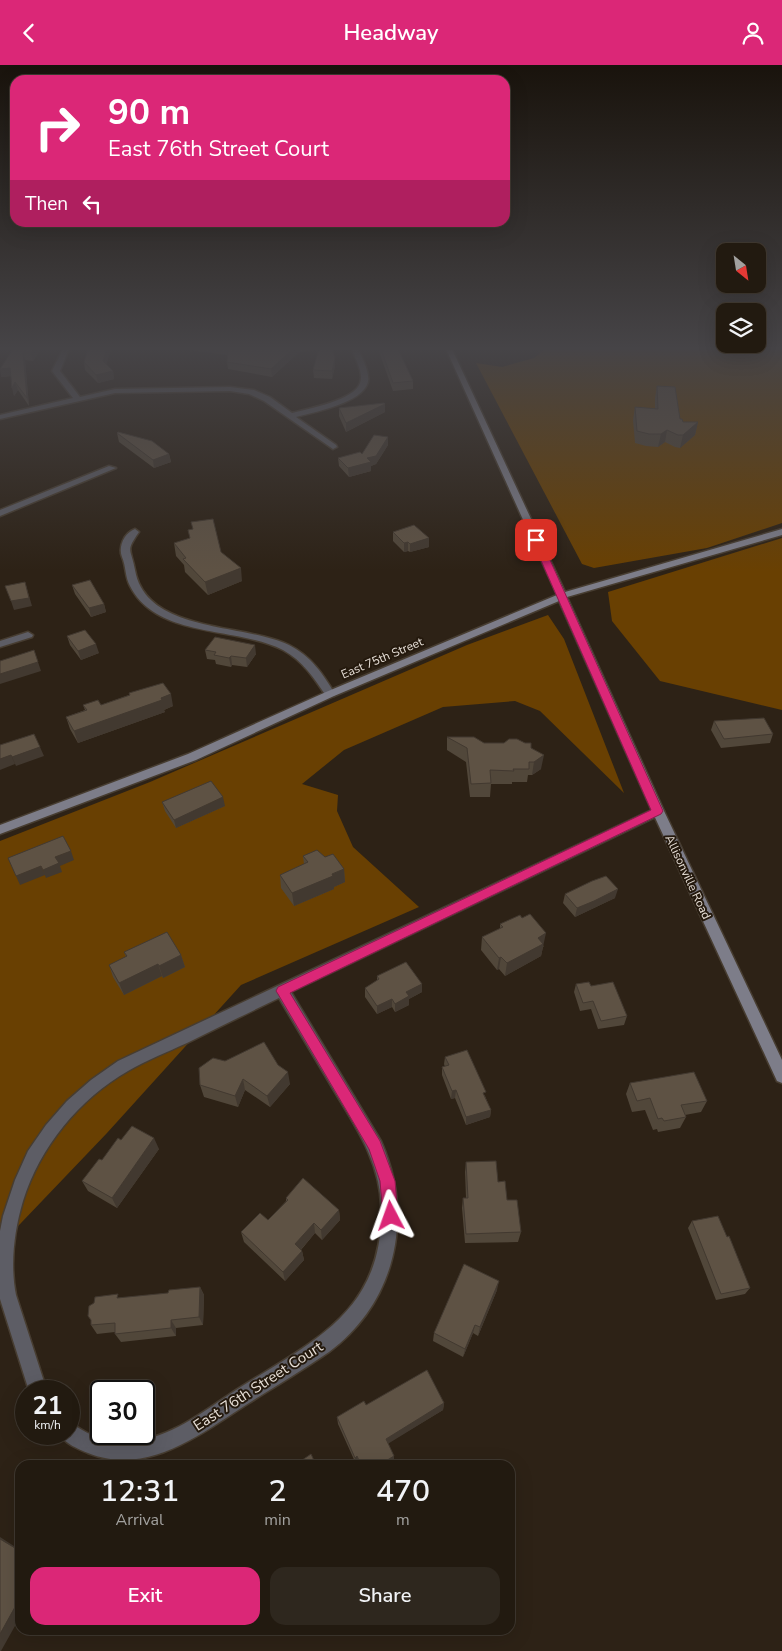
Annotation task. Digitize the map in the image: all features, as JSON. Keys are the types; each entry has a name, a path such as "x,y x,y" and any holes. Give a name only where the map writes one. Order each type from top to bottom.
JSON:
{"main road":[{"name":"Allisonville Road","path":"483,423 658,811 782,1076"},
{"name":"East 75th Street","path":"0,830 192,757 330,693 562,595 782,532"}],"street":[{"path":"301,423 333,447"},
{"path":"0,513 112,467"},
{"path":"134,532 127,542 124,551 128,558 132,579 146,601 166,615 186,623 263,638 288,649 310,665 330,693"},
{"path":"0,644 28,635"},
{"path":"34,1380 8,1297 5,1281 3,1254 9,1208 17,1182 32,1152 59,1116 76,1099 124,1066 658,811"},
{"name":"East 76th Street Court","path":"80,1438 103,1449 127,1451 148,1448 179,1436 333,1338 366,1300 380,1271 387,1249 391,1210 388,1181 383,1164 375,1146 282,991"}],"shaded area":[{"path":"508,423 782,423 782,523 707,548 594,568 582,564"},
{"path":"782,538 782,710 660,681 612,621 608,592"},
{"path":"548,615 564,639 624,793 540,711 515,701 443,707 344,750 302,784 338,795 337,811 353,847 419,907 241,985 107,1133 0,1245 0,841 150,782 467,645"}],"building":[{"path":"636,423 697,423 683,435 667,430 661,434 637,431"},
{"path":"118,432 152,441 169,454 153,460"},
{"path":"374,435 388,437 376,456 367,458 371,462 348,468 338,458 360,452 362,454"},
{"path":"213,519 221,552 241,568 205,582 183,559 186,558 174,543 190,538 188,530 193,529 191,522"},
{"path":"414,525 429,538 410,544 408,542 404,543 393,532"},
{"path":"90,580 104,604 89,608 72,585"},
{"path":"25,582 29,598 11,601 5,586"},
{"path":"85,630 96,644 78,651 67,636"},
{"path":"215,637 255,645 246,658 231,656 229,658 214,655 216,652 205,650"},
{"path":"34,650 38,662 0,674 0,661"},
{"path":"163,683 171,694 161,698 162,700 74,731 66,717 87,710 83,705 98,700 101,705 130,695 129,693"},
{"path":"764,718 773,734 724,739 714,721"},
{"path":"34,734 40,747 12,757 11,755 0,759 0,745"},
{"path":"447,737 474,737 484,743 504,743 509,739 517,739 525,743 531,743 531,748 544,755 534,762 529,762 529,769 513,769 514,771 490,770 491,783 471,784 467,748"},
{"path":"211,781 223,797 174,820 162,802"},
{"path":"63,836 71,851 55,857 59,863 43,870 41,866 16,876 8,858"},
{"path":"317,850 325,857 333,854 344,869 332,874 333,876 292,893 280,875 308,862 303,856"},
{"path":"606,876 618,889 594,901 577,908 565,894 592,881"},
{"path":"530,914 546,933 538,938 543,944 507,963 501,957 499,958 482,937 503,927 500,924 520,915 522,918"},
{"path":"167,932 181,955 119,983 109,965 127,956 124,952"},
{"path":"406,962 422,984 406,992 409,996 395,1004 392,999 377,1006 365,988 379,979 377,976"},
{"path":"589,982 591,986 613,982 627,1016 601,1021 593,1001 583,1003 576,984"},
{"path":"264,1042 278,1065 288,1072 267,1096 243,1079 235,1096 200,1085 199,1068 213,1058 225,1061"},
{"path":"467,1050 486,1092 483,1093 491,1110 466,1117 456,1090 452,1091 442,1067 449,1065 445,1057"},
{"path":"694,1072 707,1101 681,1105 686,1117 664,1121 662,1118 658,1119 650,1098 637,1101 630,1083"},
{"path":"132,1126 154,1138 112,1198 82,1181 99,1159 102,1160 118,1138 121,1140"},
{"path":"496,1161 498,1182 505,1181 507,1200 517,1200 521,1232 466,1234 463,1198 468,1198 466,1162"},
{"path":"303,1178 339,1210 321,1230 314,1223 295,1244 302,1251 283,1272 241,1232 260,1213 268,1220 288,1200 286,1198"},
{"path":"718,1216 727,1237 729,1236 750,1288 721,1294 692,1221"},
{"path":"464,1264 499,1281 480,1327 475,1325 465,1349 434,1333"},
{"path":"200,1287 199,1317 171,1320 171,1328 115,1334 115,1323 91,1325 91,1320 88,1316 89,1306 94,1303 95,1297 118,1294 117,1298 168,1293 169,1290"},
{"path":"427,1370 444,1403 386,1439 394,1456 387,1460 359,1460 357,1456 355,1458 337,1417 364,1401 366,1405"},
{"path":"311,1454 314,1460 302,1460"},
{"path":"0,1539 15,1548 15,1607 0,1634"}],"route":[{"path":"391,1216 388,1181 375,1146 282,991 658,811 536,540"}]}
